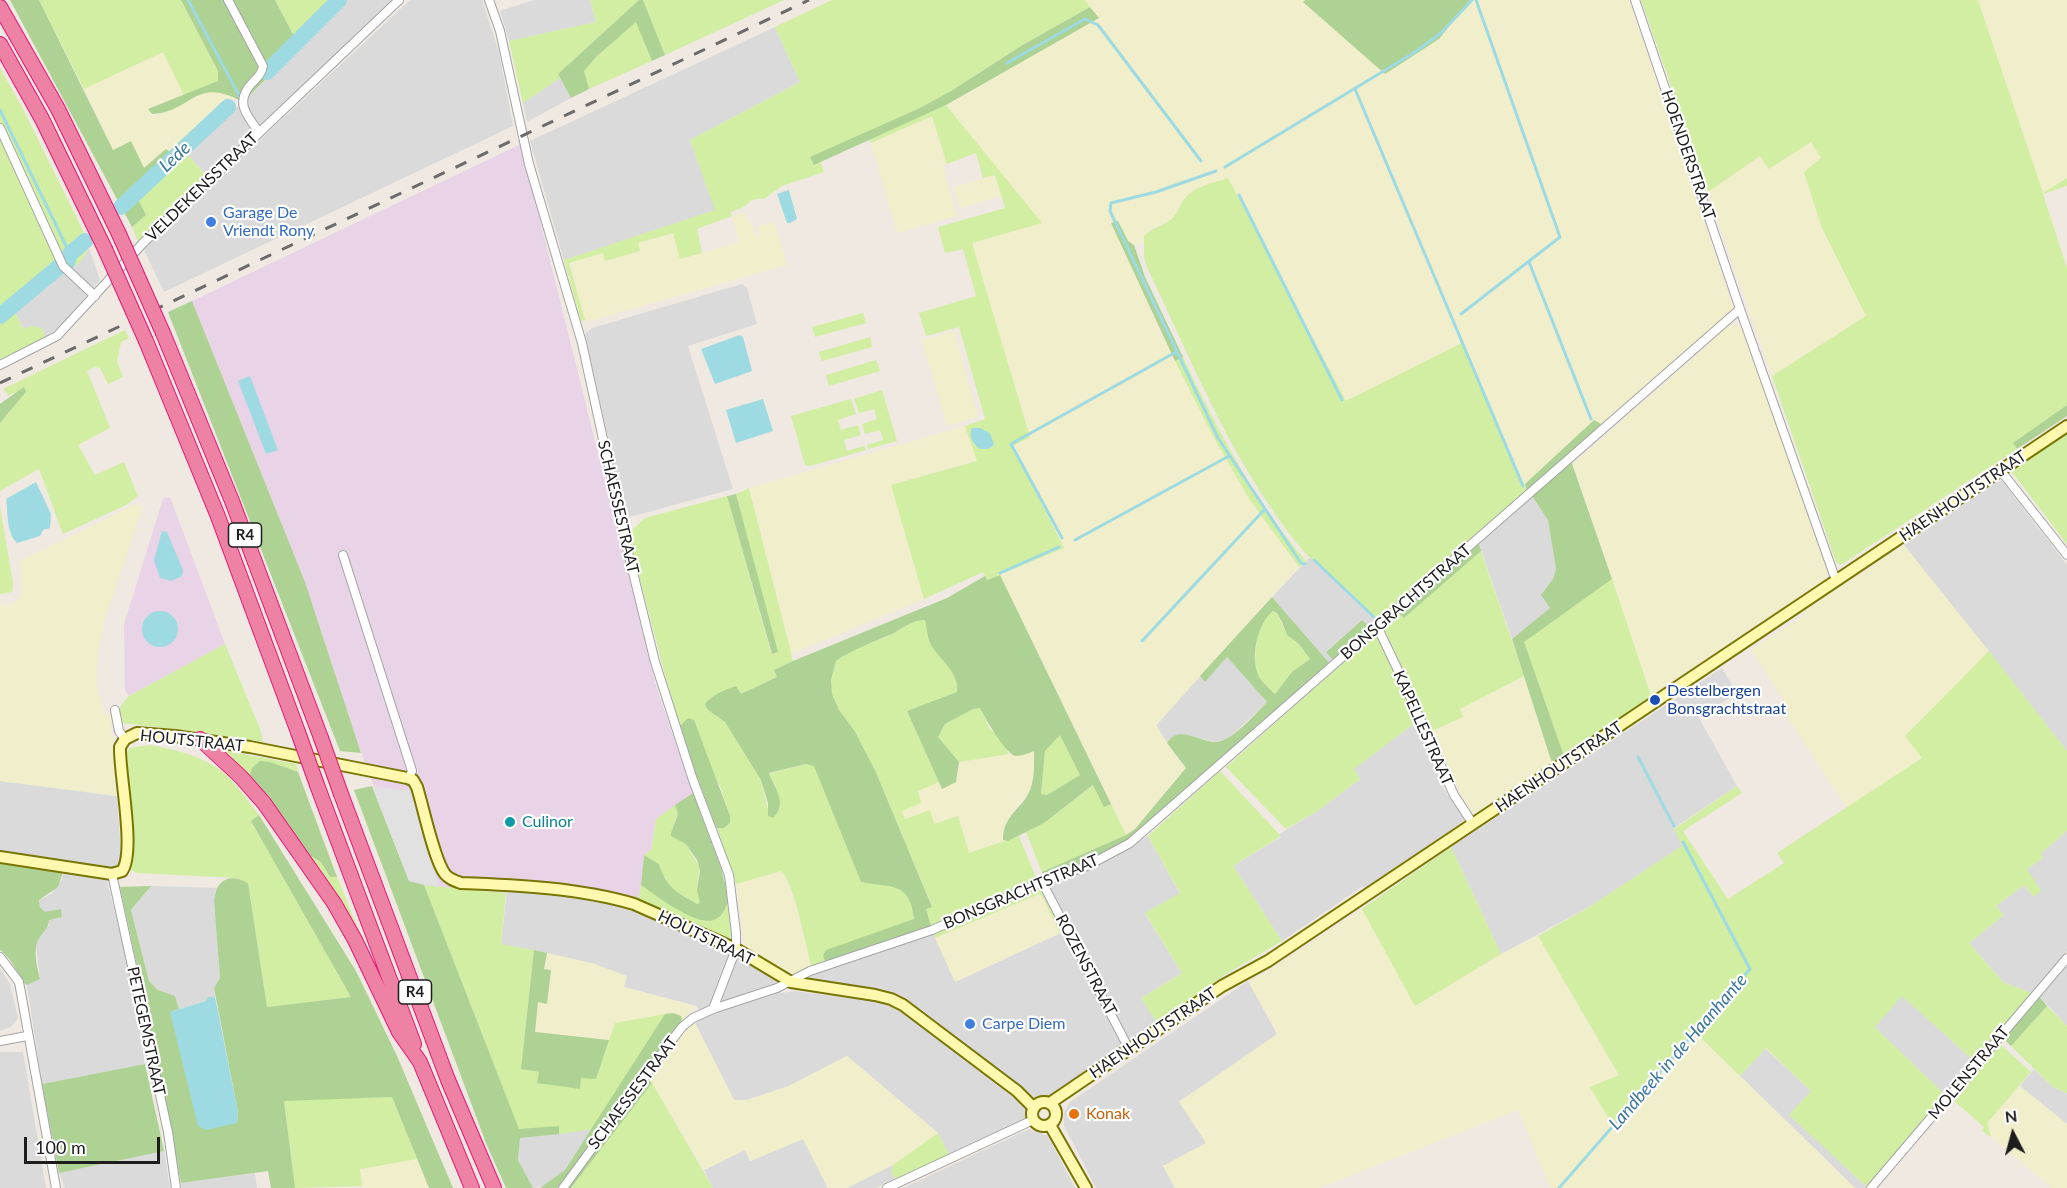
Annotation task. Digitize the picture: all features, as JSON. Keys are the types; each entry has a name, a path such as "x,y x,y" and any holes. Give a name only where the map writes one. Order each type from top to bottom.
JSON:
{"highway":[{"name":"R4","path":"0,7 58,109 119,234 163,333 232,501 448,1080 494,1188"},
{"name":"R4","path":"0,44 42,119 105,249 146,341 217,514 420,1062 472,1188"},
{"path":"200,739 256,794 313,872 355,940 399,1032 420,1062"}],"street":[{"path":"228,0 263,66 260,75 245,90 243,100 245,113 259,132"},
{"name":"VELDEKENSSTRAAT","path":"0,365 57,336 144,242 399,0"},
{"name":"SCHAESSESTRAAT","path":"489,0 500,31 527,155 582,343 622,528 655,662 693,780 729,875 736,933 735,949 713,1009"},
{"name":"HOENDERSTRAAT","path":"1635,0 1740,309"},
{"path":"0,128 63,266 95,296"},
{"path":"1740,309 1834,575 1838,580"},
{"name":"BONSGRACHTSTRAAT","path":"791,981 810,971 932,930 1042,882 1087,866 1130,843 1740,309"},
{"name":"HAENHOUTSTRAAT","path":"1050,1104 1222,986 1268,961 2067,426"},
{"path":"2001,471 2067,555"},
{"name":"HOUTSTRAAT","path":"343,555 412,771 410,778"},
{"name":"KAPELLESTRAAT","path":"1378,628 1454,795 1473,824"},
{"path":"115,710 120,731 125,739"},
{"name":"HOUTSTRAAT","path":"112,874 119,873 124,869 126,863 126,822 120,747 125,739 137,734 200,739 410,778 417,787 443,871 452,880 461,883 533,887 621,900 735,949 791,981 891,999 903,1005 1017,1091 1034,1108"},
{"path":"0,857 112,874"},
{"name":"PETEGEMSTRAAT","path":"112,874 168,1132 176,1188"},
{"name":"ROZENSTRAAT","path":"1042,882 1130,1049"},
{"path":"0,957 19,982 56,1188"},
{"name":"MOLENSTRAAT","path":"1871,1188 2067,958"},
{"name":"SCHAESSESTRAAT","path":"562,1188 682,1027 693,1018 713,1009 777,988 791,981"},
{"path":"0,1041 27,1036"},
{"path":"1041,1102 1050,1104 1054,1107 1055,1121 1050,1125 1041,1126 1033,1120 1034,1108 1041,1102"},
{"path":"887,1188 1033,1120"},
{"path":"1050,1125 1086,1188"}],"shaded area":[{"path":"348,0 393,0 207,176 185,152 243,102"},
{"path":"410,0 482,0 499,52 513,126 164,292 144,250 147,245"},
{"path":"534,0 590,0 596,22 509,41 500,11"},
{"path":"1085,0 1305,0 1303,2 1439,39 1470,0 1629,0 1733,307 1731,312 1601,424 1594,420 1525,484 1462,344 1346,401 1228,178 1184,200 1169,221 1155,227 1144,236 1143,244 1134,245 1128,241 1118,221 1111,223 1158,326 1213,436 1248,497 1299,567 1156,725 1186,768 1135,829 1126,835 1000,575 1064,548 1012,446 1030,436 971,242 1041,223 946,105 1098,18"},
{"path":"1978,0 2067,0 2067,178 2043,194"},
{"path":"775,27 800,82 690,140 716,210 564,260 530,141"},
{"path":"163,52 184,95 148,109 159,114 213,90 235,97 171,153 166,149 144,168 113,150 84,89"},
{"path":"560,78 571,98 527,122 523,103"},
{"path":"932,116 947,164 943,166 957,216 897,233 871,143"},
{"path":"1811,142 1821,158 1804,172 1822,228 1866,316 1772,376 1708,192 1760,156 1769,168"},
{"path":"521,144 656,686 693,793 656,819 651,850 644,855 638,899 622,894 523,880 508,880 506,893 424,885 409,881 357,741 305,582 192,301"},
{"path":"995,175 1001,196 960,208 954,187"},
{"path":"744,212 746,219 752,224 755,237 760,236 757,226 774,221 787,265 590,321 585,320 569,263 603,253 605,261 640,251 638,243 673,233 681,259 739,242 732,216"},
{"path":"89,248 100,280 61,326 45,337 42,328 23,329 9,299 72,269 81,261"},
{"path":"742,284 747,288 757,324 688,346 733,489 626,518 585,334 592,328"},
{"path":"1731,324 1743,328 1828,574 1826,579 1651,696 1573,464"},
{"path":"954,331 978,417 947,426 922,340"},
{"path":"965,426 978,460 891,485 924,599 791,654 749,488"},
{"path":"2002,481 2067,565 2067,751 1904,545 1996,482"},
{"path":"1532,496 1548,520 1556,569 1547,589 1551,608 1512,639 1479,544"},
{"path":"170,497 225,644 129,696 125,690 124,624 163,499"},
{"path":"136,504 143,506 104,622 98,652 97,684 104,715 110,713 117,796 0,781 0,605 12,604 22,592 20,561"},
{"path":"1904,545 1989,651 1905,736 1922,758 1847,808 1783,710 1788,707 1751,650 1804,616 1802,611"},
{"path":"1310,557 1350,593 1378,624 1372,629 1362,620 1326,651 1334,661 1331,665 1272,597"},
{"path":"1227,656 1267,702 1229,738 1215,742 1182,734 1169,739 1167,743 1156,726 1200,676 1205,681"},
{"path":"1722,668 1737,693 1699,718 1737,786 1674,828 1683,846 1589,907 1501,954 1451,847"},
{"path":"1524,676 1552,763 1474,815 1459,790 1432,731 1463,717 1460,709"},
{"path":"1416,722 1444,789 1465,820 1366,890 1363,886 1282,941 1233,866 1281,837 1279,834 1316,812 1360,779 1353,769"},
{"path":"1034,751 1035,765 1030,791 1011,814 1003,833 1003,840 1008,841 969,854 934,824 905,819 902,811 921,803 917,791 939,782 942,788 956,782 959,762 1009,754 1015,756"},
{"path":"0,781 117,796 120,858 117,866 113,870 0,853"},
{"path":"372,786 410,791 439,887 409,881"},
{"path":"2067,831 2067,951 2031,993 2003,982 1969,943 2004,915 1996,906 2024,885 2033,896 2027,869 2043,858 2040,853"},
{"path":"1148,836 1180,894 1145,914 1182,973 1141,998 1157,1023 1130,1041 1051,890 1052,885 1113,858"},
{"path":"781,871 785,874 796,906 812,969 794,977 787,976 747,949 736,884"},
{"path":"63,872 106,878 133,983 145,1064 42,1084 27,985 40,978 36,946 49,925 39,900 51,894 62,880"},
{"path":"508,880 562,885 622,894 638,899 727,940 787,976 781,993 795,991 880,1002 896,1009 922,1026 1026,1107 1026,1122 949,1155 938,1133 847,1056 789,1086 747,1100 734,1100 695,1023 705,1017 696,1006 624,987 595,964 501,945"},
{"path":"151,886 218,888 214,901 220,978 214,988 215,997 209,997 206,1001 179,1009 175,996 158,990 149,981 131,910"},
{"path":"1039,894 1042,895 1060,933 955,982 935,938"},
{"path":"1362,909 1415,1006 1501,954 1538,936 1619,1076 1612,1123 1693,1030 1855,1188 1550,1188 1518,1110 1319,1188 1175,1188 1163,1166 1206,1143 1179,1102 1277,1034 1248,981 1260,976"},
{"path":"1063,932 1124,1047 1053,1096 1035,1097 1026,1092 905,999 887,992 810,979 810,976 815,974 933,933 955,982"},
{"path":"547,953 595,964 627,976 624,987 696,1006 682,1020 681,1016 673,1013 616,1023 609,1040 535,1032 538,1002 547,1004 551,970 544,969"},
{"path":"2067,964 2067,1026 2039,996"},
{"path":"0,968 10,984 18,1018 11,1027 0,1031"},
{"path":"1248,981 1278,1034 1180,1101 1207,1143 1163,1166 1175,1188 1096,1188 1064,1126 1064,1112 1070,1102"},
{"path":"1902,995 1974,1061 1945,1095 1874,1027"},
{"path":"695,1023 734,1100 747,1100 789,1086 847,1056 938,1133 893,1165 847,1188 828,1188 803,1139 750,1161 745,1150 704,1170 652,1083 648,1080 689,1027"},
{"path":"1765,1048 1811,1091 1790,1115 1867,1187 1855,1188 1740,1076"},
{"path":"0,1052 23,1052 46,1188 0,1188"},
{"path":"2034,1069 2053,1087 2067,1093 2067,1124 2020,1086"},
{"path":"2020,1086 2067,1124 2067,1188 2052,1188 1991,1137 1987,1123"},
{"path":"593,1129 565,1170 545,1186 533,1188 518,1160 520,1138"},
{"path":"1029,1129 1048,1136 1075,1188 903,1188"},
{"path":"803,1139 828,1188 713,1188 704,1170 745,1150 751,1161"},
{"path":"164,1151 170,1188 65,1188 59,1173"},
{"path":"417,1159 429,1188 362,1188 360,1169"},
{"path":"893,1165 891,1171 895,1179 876,1188 847,1188"},
{"path":"255,1173 257,1188 182,1188 181,1183"}],"green space":[{"path":"10,0 39,0 113,150 131,141 144,168 166,149 177,158 136,195 146,215 132,227"},
{"path":"39,0 181,0 218,71 218,81 184,95 163,52 84,89"},
{"path":"181,0 275,0 299,46 243,102 214,92 203,93 166,112 152,114 148,109 218,81 218,71"},
{"path":"275,0 348,0 299,46"},
{"path":"590,0 639,0 558,74 560,78 523,103 509,41 596,22"},
{"path":"639,0 643,0 665,55 652,61 636,22 596,57 584,71 589,89 571,98 558,74"},
{"path":"643,0 784,0 665,55"},
{"path":"832,0 1085,0 1090,7 920,108 811,157 814,165 821,162 824,172 782,186 764,199 753,200 730,212 732,216 697,229 702,253 680,259 673,233 638,243 640,251 605,261 603,253 569,263 585,320 581,321 564,260 715,210 690,140 800,82 775,27"},
{"path":"1305,0 1470,0 1439,39 1385,74 1303,2"},
{"path":"1641,0 1978,0 2043,193 2067,178 2067,186 2043,194 2067,268 2067,405 2014,443 2017,449 1841,565 1836,562 1772,376 1866,316 1822,228 1804,172 1821,158 1811,142 1769,169 1760,156 1708,192"},
{"path":"1090,7 1099,18 946,105 814,165 810,157 920,108"},
{"path":"637,21 652,61 589,89 584,71 596,57"},
{"path":"0,68 23,109 90,245 81,261 72,269 9,299 23,329 31,326 42,328 45,337 42,341 0,361"},
{"path":"946,105 1042,223 972,243 1030,437 1013,446 1064,548 987,580 983,572 924,599 891,485 977,461 965,426 985,419 959,327 926,336 919,313 976,296 963,249 945,253 938,227 1005,208 995,175 983,178 976,153 947,164 932,116 871,143 870,139"},
{"path":"185,152 207,176 138,241 132,227 146,215 135,195"},
{"path":"1228,178 1346,401 1462,343 1527,491 1378,624 1354,597 1300,547 1254,482 1215,412 1147,267 1144,257 1144,236 1172,219 1189,194 1205,185"},
{"path":"1118,221 1128,241 1134,245 1145,277 1183,357 1175,361 1111,223"},
{"path":"192,301 305,582 361,753 340,751 168,312"},
{"path":"863,313 866,323 815,337 812,327"},
{"path":"125,330 129,338 121,342 117,362 123,377 108,384 100,368 95,367 87,371 110,428 78,445 95,475 124,462 138,496 126,505 63,534 39,469 0,491 0,423 26,392 13,393 9,396 3,389"},
{"path":"870,337 872,347 822,361 819,352"},
{"path":"1183,357 1209,411 1253,489 1306,561 1299,567 1248,497 1213,436 1175,361"},
{"path":"876,360 880,371 829,386 826,375"},
{"path":"24,387 26,392 0,423 0,404"},
{"path":"882,390 897,441 868,449 867,445 883,440 880,430 865,434 862,424 877,419 874,409 859,413 854,399"},
{"path":"851,399 856,414 838,420 841,430 858,425 861,435 844,440 847,451 864,446 866,450 810,466 805,465 791,416"},
{"path":"2067,405 2067,416 2017,449 2013,443"},
{"path":"1594,420 1601,424 1569,455 1612,579 1524,642 1564,756 1552,763 1512,639 1550,608 1541,595 1553,579 1556,569 1548,520 1532,496 1538,491 1532,485 1527,491 1525,484"},
{"path":"2067,434 2067,544 2011,471"},
{"path":"749,488 793,661 774,670 777,677 741,694 736,686 709,699 708,710 725,722 761,780 768,810 776,786 769,774 806,764 815,766 861,882 890,886 904,892 912,906 914,919 812,969 791,888 781,871 736,884 717,828 724,828 730,824 730,816 720,786 680,731 628,534 645,518 727,496 771,653 777,652 736,494"},
{"path":"736,494 778,652 772,654 727,496"},
{"path":"0,507 13,583 12,592 0,594"},
{"path":"1479,544 1481,551 1404,618 1399,613"},
{"path":"1481,551 1524,676 1460,709 1463,717 1432,731 1385,631 1386,626 1399,613 1404,618"},
{"path":"1000,575 1111,804 1104,807 1093,785 1044,823 1008,841 1003,840 1006,824 1030,790 1034,751 1018,756 1012,754 996,735 980,708 973,709 945,724 938,737 959,762 956,782 942,789 907,711 957,692 952,672 930,643 925,620 919,620 860,647 836,661 831,680 832,694 875,770 932,907 926,909 931,926 826,964 823,956 826,950 914,919 908,898 897,888 861,882 814,766 806,764 769,773 779,796 780,807 773,818 768,816 768,803 761,780 725,722 708,710 705,704 715,695 736,686 741,694 777,677 774,670 793,661 947,598 985,576 987,580","holes":["1060,735 1080,775 1047,795 1041,794 1045,751"]},
{"path":"1612,579 1651,696 1564,756 1523,642"},
{"path":"1272,597 1331,665 1225,754 1125,844 1044,879 1042,872 1135,829 1186,768 1167,743 1172,738 1183,734 1209,741 1222,741 1243,726 1267,702 1227,657 1205,682 1200,676","holes":["1273,611 1277,613 1287,635 1299,644 1310,659 1292,672 1275,694 1258,675 1255,665 1255,648 1263,623"]},
{"path":"1273,611 1277,613 1287,635 1299,644 1310,659 1292,672 1275,694 1258,676 1255,660 1260,629 1266,617"},
{"path":"916,620 925,620 930,643 952,672 957,692 907,711 939,782 918,791 921,803 902,811 905,819 930,810 934,824 958,816 969,853 1019,836 1036,878 1033,884 931,926 926,909 932,906 875,770 854,730 839,710 832,694 831,680 836,661 854,649 889,636"},
{"path":"1362,620 1372,629 1334,661 1326,652"},
{"path":"1372,637 1378,637 1417,718 1416,722 1354,769 1360,779 1316,812 1286,829 1226,767"},
{"path":"225,644 260,729 263,742 121,723 120,709 129,696"},
{"path":"1989,651 2067,751 2067,831 2041,853 2043,858 2027,869 2041,891 2034,897 2024,885 1996,906 2004,915 1969,943 2003,982 2031,993 1974,1061 1902,996 1875,1027 1945,1095 1867,1187 1789,1115 1811,1091 1766,1048 1740,1076 1693,1030 1612,1124 1590,1087 1619,1075 1538,936 1589,907 1682,846 1674,829 1737,786 1742,793 1683,831 1728,899 1784,863 1777,853 1922,758 1905,736"},
{"path":"980,708 990,729 998,736 1009,754 959,762 938,737 945,724 973,709"},
{"path":"688,718 694,720 730,816 730,823 724,828 717,828 714,822 680,731 680,726"},
{"path":"1060,734 1080,775 1047,795 1041,794 1045,751"},
{"path":"150,745 199,758 225,774 239,788 259,815 251,821 351,997 267,1007 248,883 237,878 137,873 131,870 131,816 127,754 129,748"},
{"path":"222,750 296,764 298,772 270,762 252,768 249,777 219,753"},
{"path":"260,761 270,762 298,772 337,877 330,877 321,862 303,851 249,777 252,768"},
{"path":"1220,771 1281,836 1233,866 1282,941 1226,974 1157,1023 1141,998 1182,973 1145,913 1180,893 1148,836"},
{"path":"1094,785 1104,806 1111,804 1126,835 1042,872 1026,832 1044,823"},
{"path":"372,786 409,881 424,885 519,1129 559,1126 559,1134 520,1138 518,1160 533,1188 506,1188 486,1143 354,790"},
{"path":"693,793 721,868 729,900 721,916 708,921 688,915 641,885 644,855 659,864 665,879 673,888 697,904 700,903 697,890 700,871 697,860 686,844 671,836 678,814 675,805"},
{"path":"675,805 678,813 674,823 679,839 686,844 699,867 697,890 701,903 697,904 673,888 665,879 659,864 644,855 651,850 656,819"},
{"path":"259,815 356,971 397,1056 453,1188 429,1188 392,1097 284,1101 295,1188 271,1188 268,1171 181,1183 120,887 151,886 131,910 149,981 158,990 175,996 179,1009 170,1012 237,1123 238,1112 214,988 220,978 214,901 221,883 235,878 248,883 267,1007 351,997 251,821"},
{"path":"1451,847 1501,954 1415,1006 1362,909"},
{"path":"303,851 321,862 329,875 337,877 362,938 359,939"},
{"path":"0,863 63,872 58,887 39,900 40,907 45,912 61,909 62,917 49,920 47,928 38,940 36,954 40,979 27,985 0,950"},
{"path":"424,885 506,893 501,944 534,950 521,1069 596,1078 615,1023 665,1014 593,1129 559,1134 559,1126 519,1130"},
{"path":"641,885 678,909 700,919 716,919 721,916 729,900 733,934 727,940 638,899"},
{"path":"1036,889 1044,892 1063,932 1060,933 1039,894 935,938 933,933"},
{"path":"534,950 547,953 544,969 551,970 547,1004 538,1002 535,1032 609,1040 596,1079 581,1078 580,1089 537,1083 539,1072 521,1069"},
{"path":"2039,996 2047,1006 2011,1046 2003,1038"},
{"path":"2047,1006 2067,1026 2067,1093 2053,1087 2011,1046"},
{"path":"673,1013 681,1016 682,1020 641,1074 652,1083 571,1188 540,1188 565,1170 665,1014"},
{"path":"2000,1044 2031,1072 1987,1123 1991,1137 1982,1131 1984,1127 1954,1101"},
{"path":"145,1064 164,1151 59,1173 42,1084"},
{"path":"652,1083 713,1188 571,1188"},
{"path":"392,1097 417,1159 360,1169 362,1186 295,1188 284,1100"},
{"path":"938,1133 949,1155 895,1179 891,1171 893,1165"}],"water":[{"path":"789,190 797,219 787,223 777,194"},
{"path":"740,335 743,337 752,371 715,384 701,349"},
{"path":"250,376 278,450 266,454 238,381"},
{"path":"763,399 773,431 736,443 726,410"},
{"path":"972,428 980,428 990,433 994,445 988,449 980,449 972,440"},
{"path":"36,482 51,514 50,528 43,530 40,536 17,543 9,528 6,499"},
{"path":"162,531 167,532 183,570 182,576 171,581 160,578 154,560"},
{"path":"160,611 172,617 178,629 172,641 160,647 148,641 142,629 148,617"},
{"path":"208,997 215,997 238,1112 237,1123 206,1130 198,1126 170,1012 206,1001"}],"waterway":[{"path":"188,0 240,97"},
{"name":"Lede","path":"267,72 339,0"},
{"path":"1225,167 1415,52 1441,33 1472,0"},
{"path":"1461,314 1560,237 1476,0"},
{"path":"1007,63 1085,19 1098,25 1201,161"},
{"path":"1355,89 1523,486"},
{"name":"Lede","path":"121,207 228,107"},
{"path":"0,110 70,254"},
{"path":"1216,171 1156,192 1111,203 1110,211 1218,438 1301,563 1305,564"},
{"path":"1239,195 1342,400"},
{"name":"Lede","path":"67,263 70,254 85,241"},
{"path":"1529,262 1591,419"},
{"name":"Lede","path":"0,316 60,266"},
{"path":"1062,538 1011,444 1176,352"},
{"path":"1075,540 1229,456"},
{"path":"1142,641 1264,510"},
{"path":"1000,573 1059,547"},
{"path":"1314,560 1374,617"},
{"name":"Landbeek in de Haanhante","path":"1638,757 1674,826"},
{"name":"Landbeek in de Haanhante","path":"1559,1188 1750,969 1683,842"}],"railway":[{"path":"0,383 809,0"}],"place":[{"name":"Garage De Vriendt Rony","path":"211,222"},
{"name":"Destelbergen Bonsgrachtstraat","path":"1655,700"},
{"name":"Culinor","path":"510,822"},
{"name":"Carpe Diem","path":"970,1024"},
{"name":"Konak","path":"1074,1114"}]}
